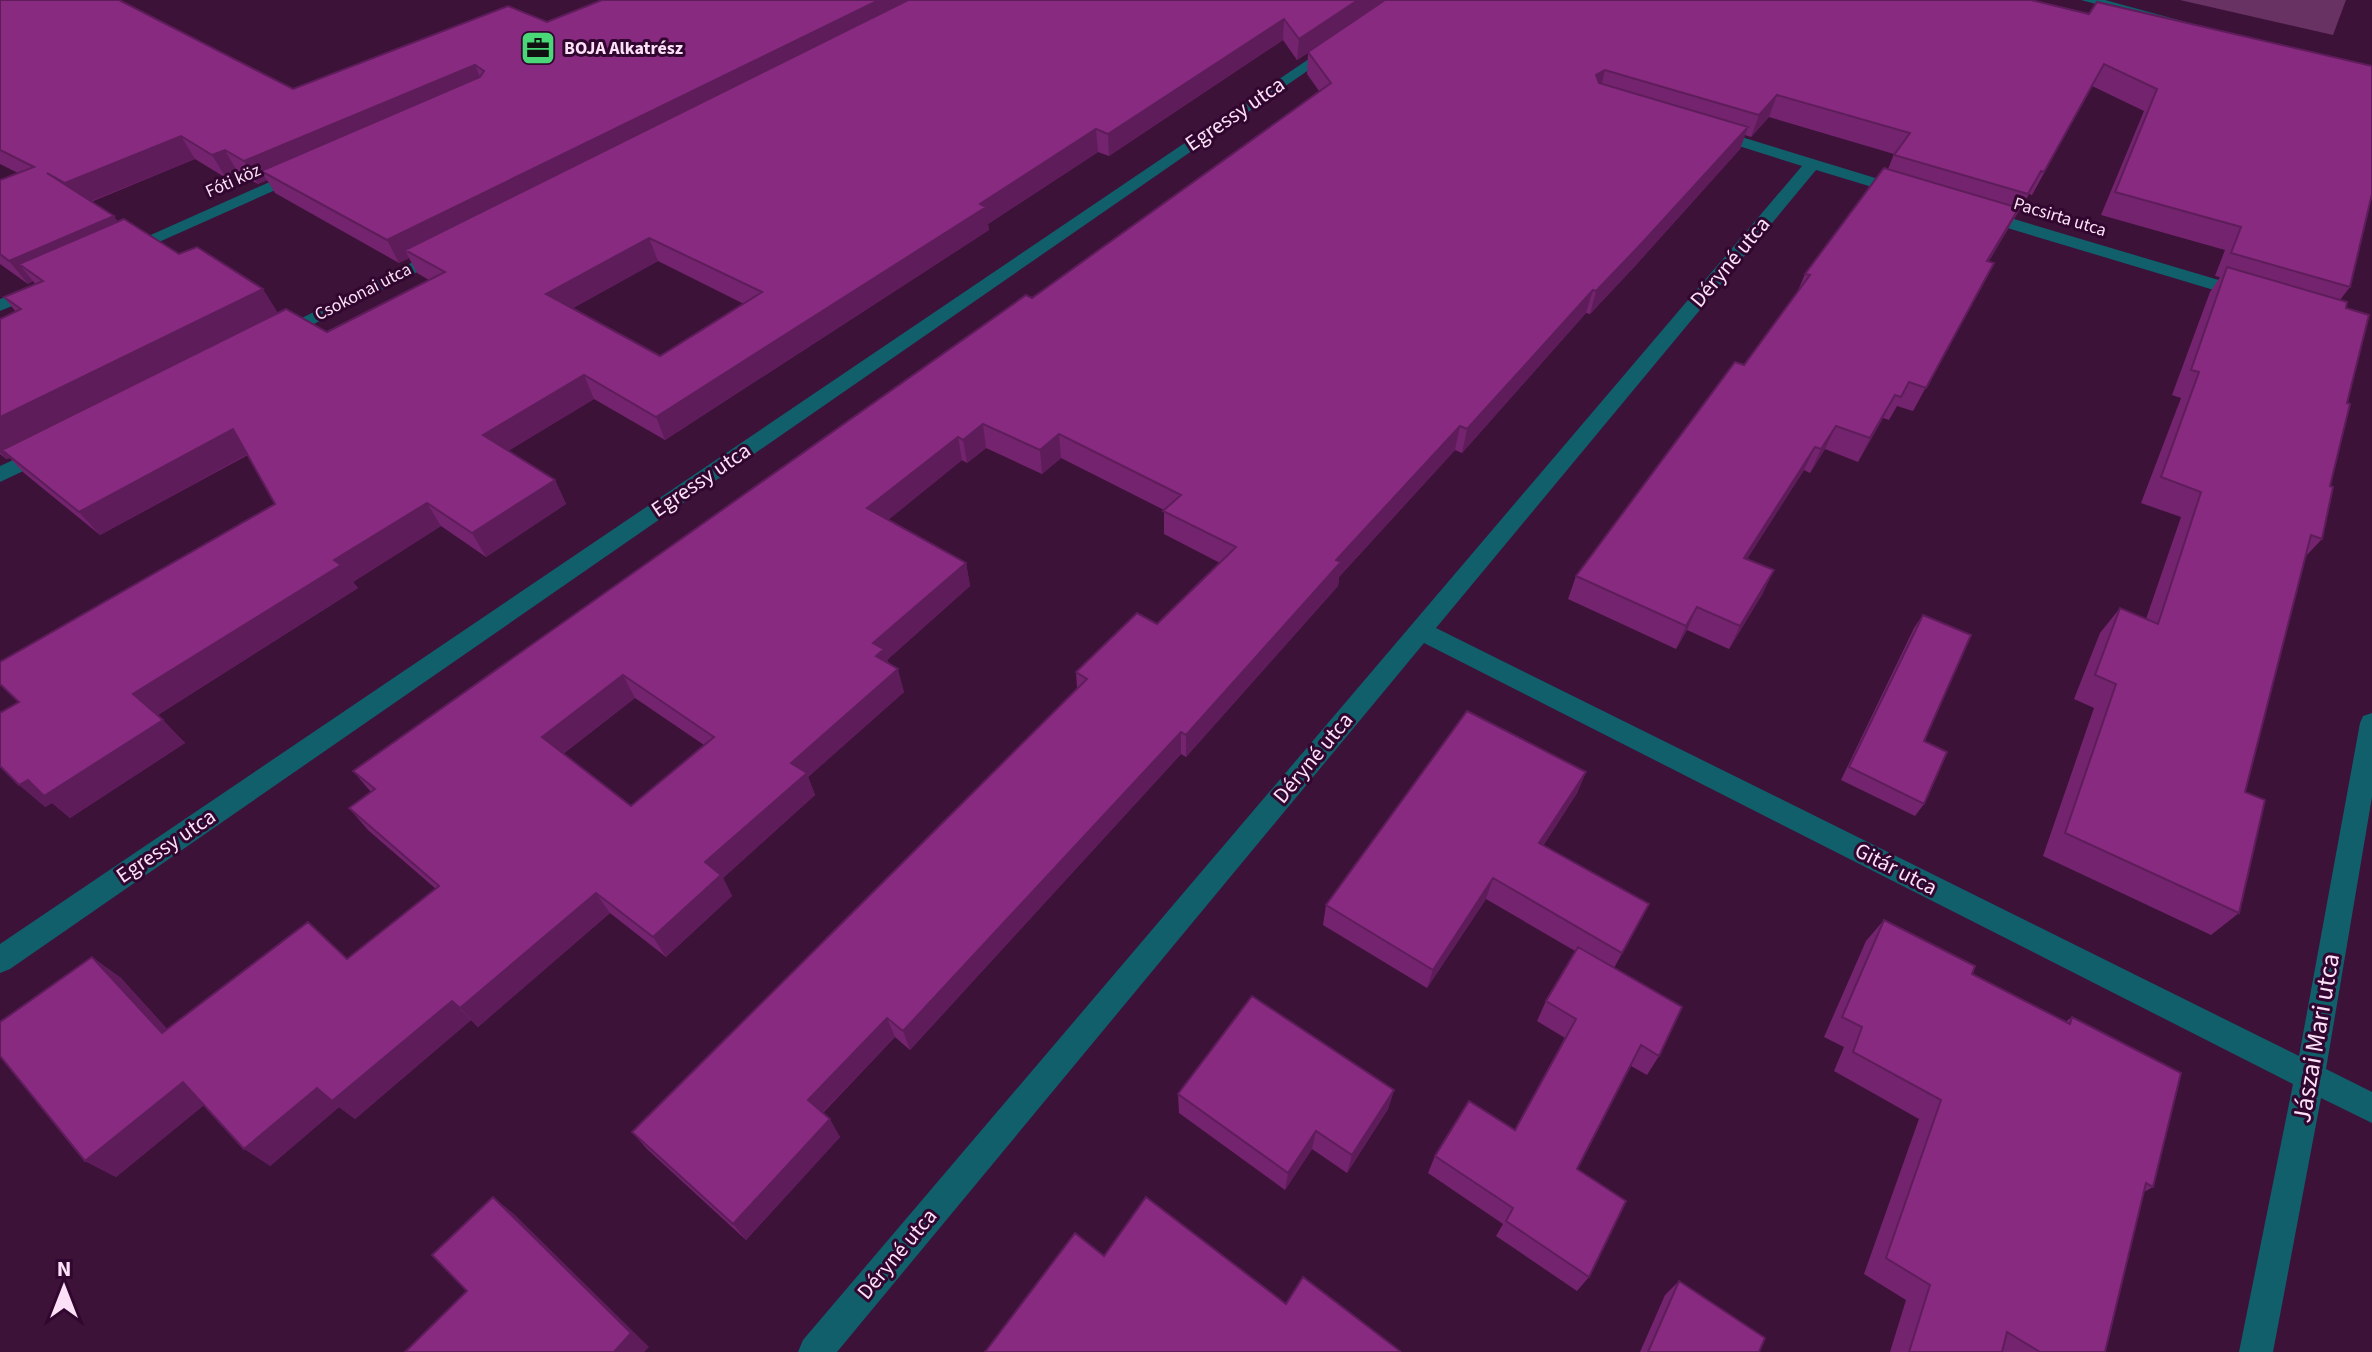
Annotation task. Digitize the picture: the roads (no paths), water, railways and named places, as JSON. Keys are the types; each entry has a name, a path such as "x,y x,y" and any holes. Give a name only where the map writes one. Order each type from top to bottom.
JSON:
{"street":[{"path":"2088,0 2192,25"},
{"name":"Egressy utca","path":"0,960 1349,36"},
{"path":"1691,127 1918,196"},
{"name":"Fóti köz","path":"117,254 322,164"},
{"name":"Déryné utca","path":"815,1352 1812,164"},
{"name":"Pacsirta utca","path":"1963,209 2266,300"},
{"name":"Csokonai utca","path":"257,345 456,245"},
{"path":"0,306 59,280"},
{"path":"0,475 57,446"},
{"name":"Gitár utca","path":"1420,630 2372,1108"},
{"name":"Jászai Mari utca","path":"2256,1352 2310,1076 2372,723"}],"place":[{"name":"BOJA Alkatrész","path":"538,48"}]}
